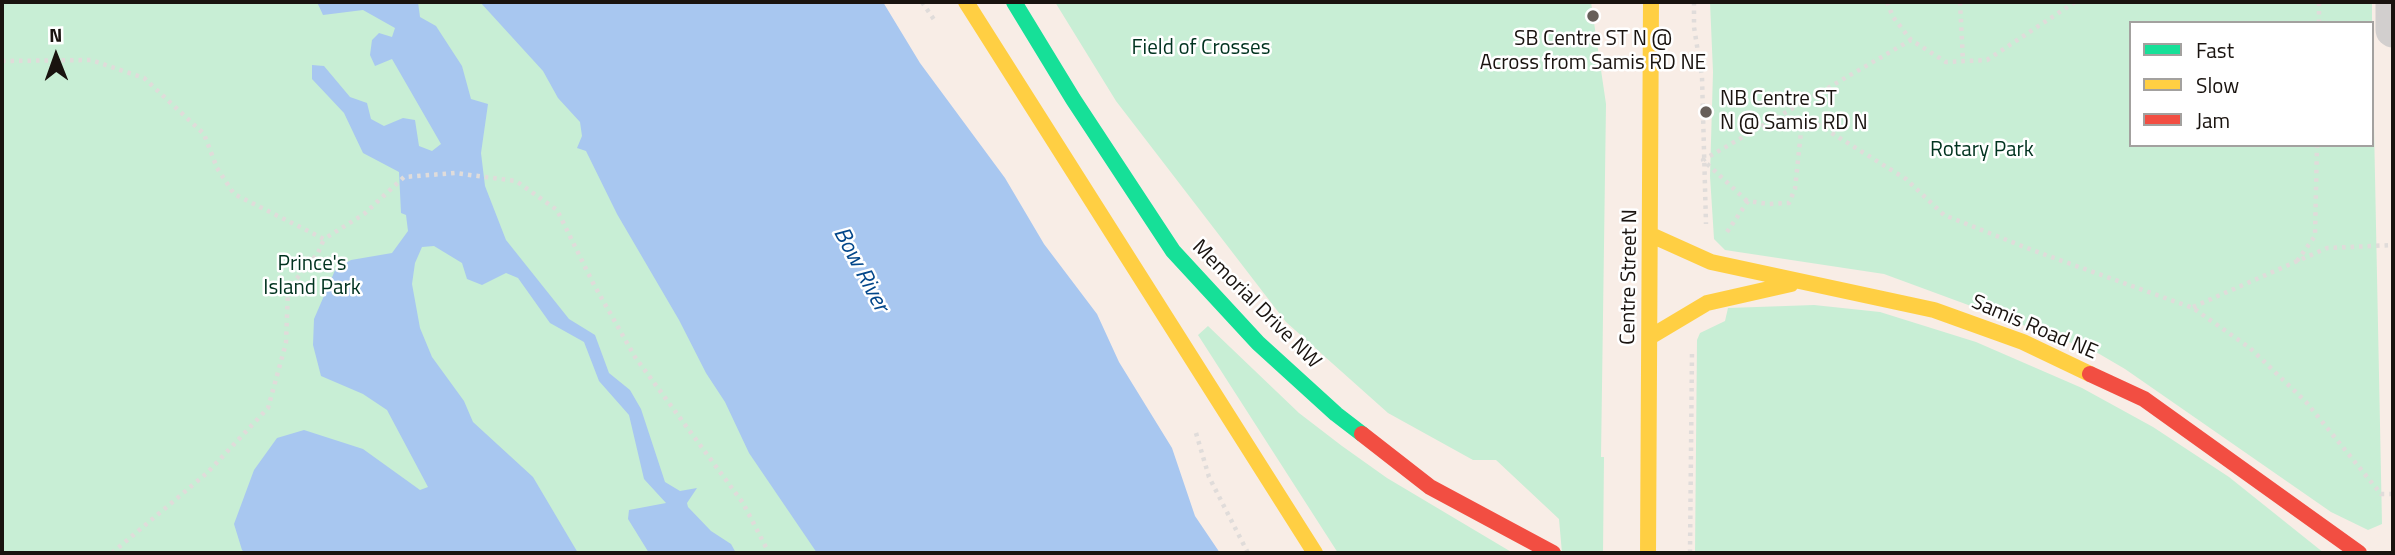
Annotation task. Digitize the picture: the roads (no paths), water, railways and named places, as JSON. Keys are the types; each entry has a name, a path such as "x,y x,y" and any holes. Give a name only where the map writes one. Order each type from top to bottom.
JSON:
{"main road":[{"path":"966,2 1315,553"},
{"name":"Memorial Drive NW","path":"1014,2 1073,99 1173,251 1258,343 1336,414 1430,487 1553,553"},
{"name":"Centre Street N","path":"1648,553 1651,2"},
{"name":"Samis Road NE","path":"1651,235 1711,262 1934,310 2022,342 2144,399 2359,553"},
{"path":"1650,337 1707,303 1806,281"}],"street":[{"path":"2393,2 2393,30"}],"water":[{"path":"317,2 418,2 420,17 436,26 462,66 471,99 488,104 481,153 485,186 506,240 569,319 595,335 609,373 630,390 641,409 665,482 680,491 697,488 687,503 688,507 711,531 731,544 736,553 649,553 628,519 629,510 666,503 644,479 629,415 599,381 584,342 550,323 518,278 506,273 482,285 467,279 462,263 434,246 422,247 415,263 412,284 420,328 432,357 464,401 473,422 533,477 578,553 245,553 242,550 234,524 254,470 277,438 304,430 363,449 420,490 428,487 387,410 363,394 321,376 313,345 314,319 336,268 351,260 392,253 408,231 406,215 401,213 399,172 363,153 344,113 312,79 312,65 324,66 350,97 367,103 371,119 384,126 403,118 415,120 419,146 432,151 441,144 392,59 375,66 370,55 372,40 379,33 392,37 395,28 363,10 323,15"},
{"name":"Bow River","path":"480,2 883,2 920,63 1005,178 1044,244 1097,314 1119,362 1172,448 1195,516 1220,553 817,553 749,453 725,402 617,214 586,151 577,148 582,136 580,122 558,98 543,71"}],"place":[{"name":"SB Centre ST N @ Across from Samis RD NE","path":"1593,16"},
{"name":"NB Centre ST N @ Samis RD N","path":"1706,112"}],"park label":[{"name":"Field of Crosses","path":"1201,49"},
{"name":"Rotary Park","path":"1982,151"},
{"name":"Prince's Island Park","path":"312,277"}]}
